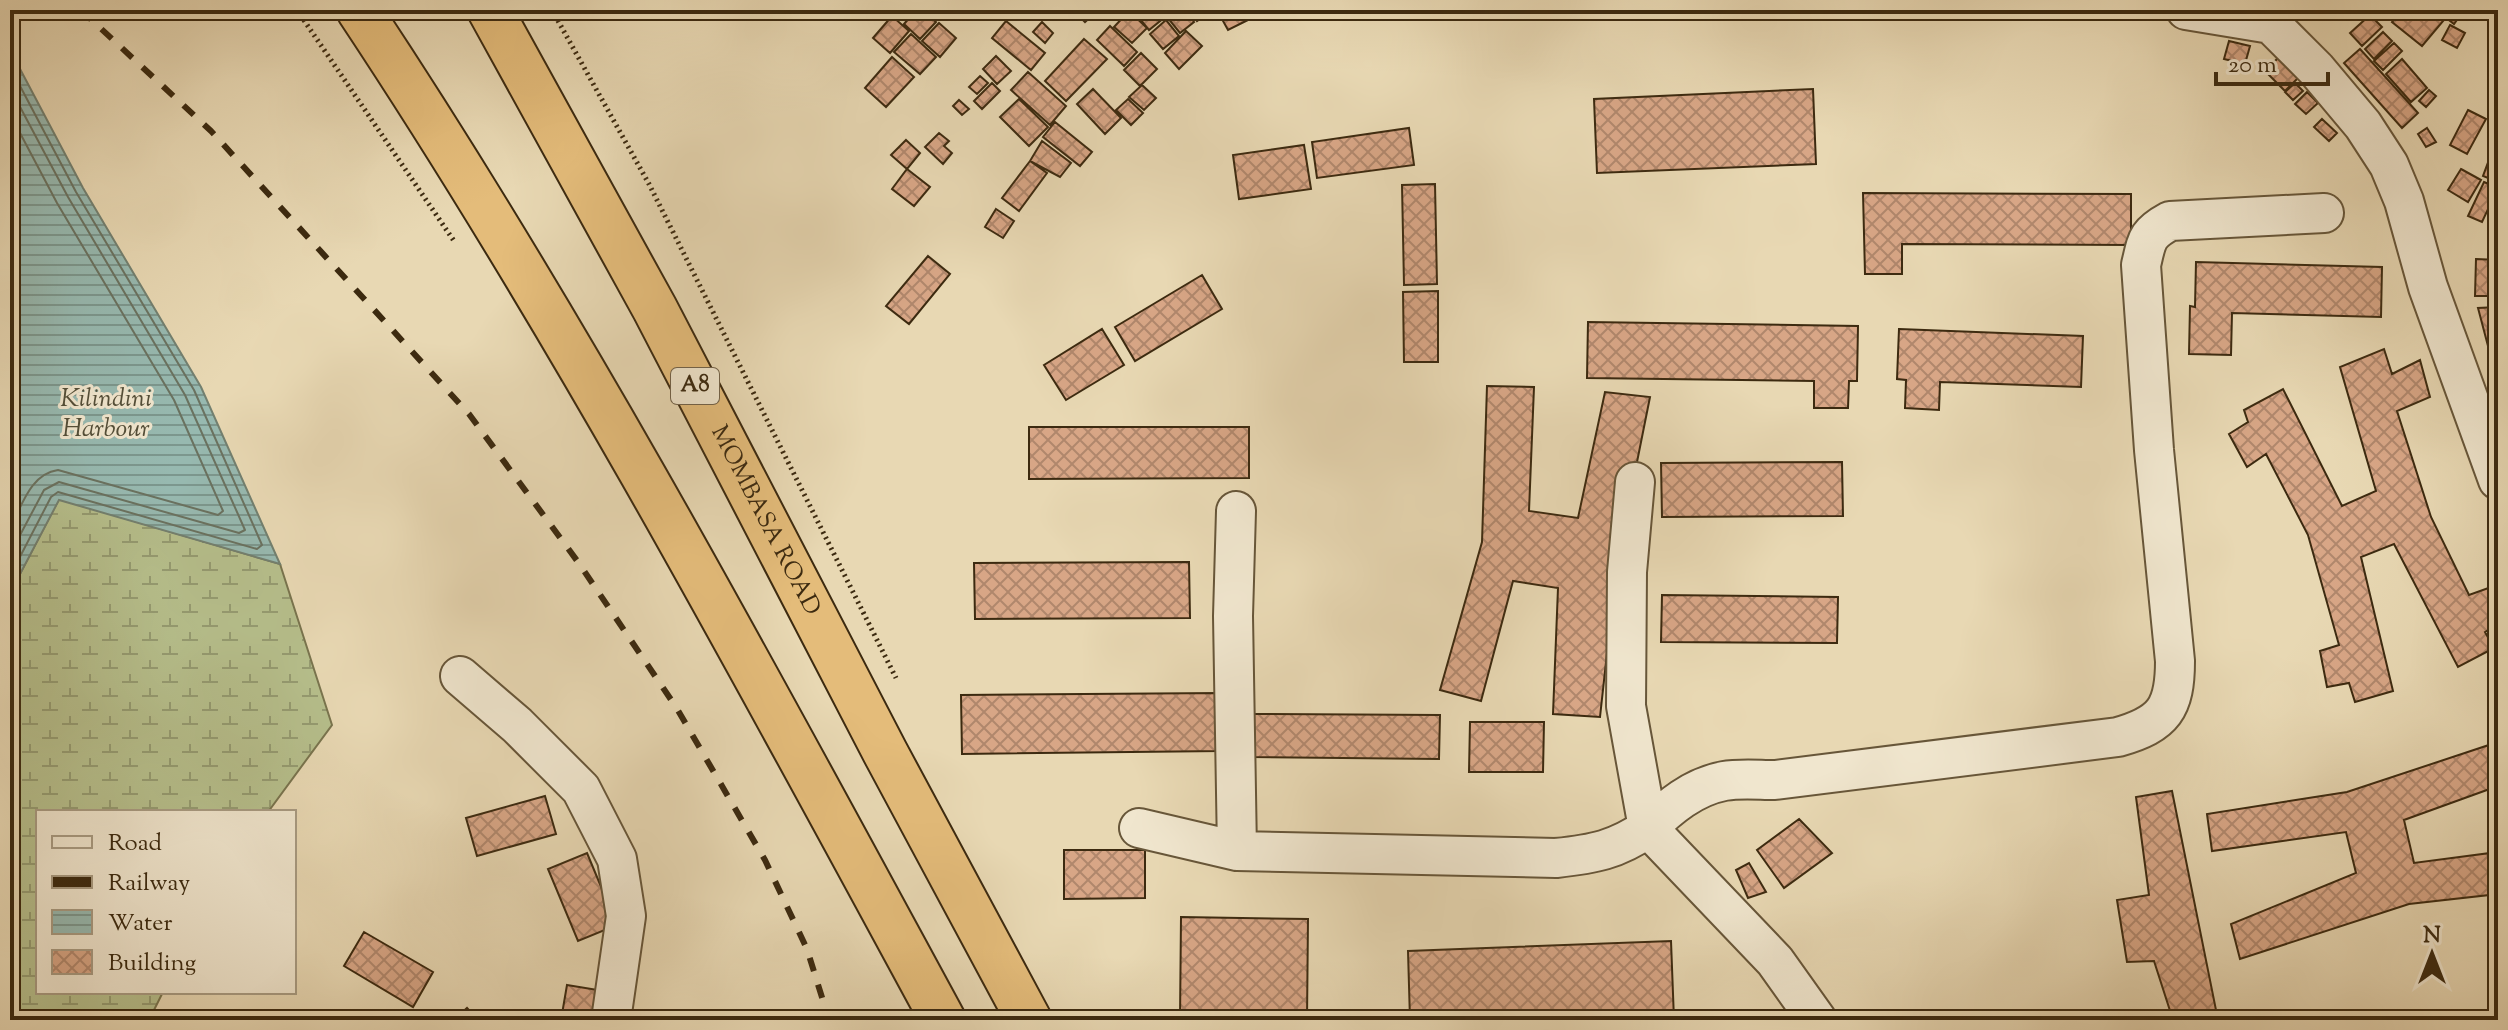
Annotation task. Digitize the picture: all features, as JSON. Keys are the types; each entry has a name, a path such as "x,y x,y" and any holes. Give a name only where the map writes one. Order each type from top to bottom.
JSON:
{"highway":[{"path":"359,10 576,360 810,775 943,1020"},
{"name":"MOMBASA ROAD","path":"494,16 655,309 885,752 1029,1020"}],"street":[{"path":"2186,10 2270,17 2363,125 2389,165 2404,201 2428,287 2498,480"},
{"path":"1139,828 1237,851 1556,858 1600,853 1626,844 1693,792 1724,781 1775,780 2118,737 2141,730 2164,712 2175,691 2141,265 2147,238 2153,230 2170,221 2324,213"},
{"path":"1635,482 1627,572 1626,706 1648,828 1775,961 1817,1020"},
{"path":"1236,511 1233,616 1237,851"},
{"path":"460,676 517,725 581,789 617,859 626,916 611,1020"}],"path":[{"path":"297,10 460,251"},
{"path":"552,10 649,184 897,680"}],"green space":[{"path":"59,499 280,564 332,725 269,810 36,810 36,994 162,994 149,1020 10,1020 10,593"}],"water":[{"name":"Kilindini Harbour","path":"10,50 83,188 201,387 280,564 59,500 10,593"}],"building":[{"path":"916,10 923,10 936,22 920,39 904,24"},
{"path":"1073,10 1098,10 1085,22"},
{"path":"1133,10 1159,10 1165,17 1149,30"},
{"path":"1177,10 1185,10 1194,22 1180,33 1167,17"},
{"path":"1189,10 1212,10 1197,21"},
{"path":"1217,10 1252,10 1256,16 1228,30"},
{"path":"1367,10 1390,10 1391,17 1369,20"},
{"path":"2402,10 2431,10 2444,20 2422,46 2392,22"},
{"path":"2436,10 2464,10 2454,24"},
{"path":"1129,11 1147,28 1132,43 1114,27"},
{"path":"2370,15 2382,27 2362,46 2350,33"},
{"path":"892,16 909,31 890,53 873,38"},
{"path":"1166,20 1179,36 1163,49 1150,34"},
{"path":"1006,21 1045,53 1031,70 992,38"},
{"path":"1042,22 1053,33 1045,43 1033,32"},
{"path":"939,23 956,38 940,57 922,41"},
{"path":"2450,25 2465,33 2457,48 2442,40"},
{"path":"1110,26 1137,52 1124,66 1097,40"},
{"path":"1186,31 1202,46 1179,69 1165,53"},
{"path":"2383,32 2392,41 2374,59 2365,49"},
{"path":"911,34 936,57 920,74 894,52"},
{"path":"1084,39 1107,59 1066,101 1045,81"},
{"path":"2229,41 2250,46 2245,64 2224,59"},
{"path":"2394,43 2402,51 2383,70 2374,61"},
{"path":"2360,49 2418,113 2402,128 2344,63"},
{"path":"1141,53 1157,69 1140,86 1124,70"},
{"path":"996,56 1011,71 997,84 983,69"},
{"path":"892,57 914,77 886,107 865,88"},
{"path":"2278,58 2298,78 2285,91 2265,71"},
{"path":"2402,59 2427,88 2411,102 2386,74"},
{"path":"1028,72 1066,106 1050,125 1011,90"},
{"path":"980,76 988,83 977,94 969,87"},
{"path":"992,83 1000,91 982,109 974,101"},
{"path":"2295,83 2303,91 2293,100 2285,92"},
{"path":"1142,85 1156,98 1144,110 1129,97"},
{"path":"1093,89 1121,118 1105,134 1077,104"},
{"path":"1813,89 1816,164 1597,173 1594,99"},
{"path":"2429,90 2436,96 2426,107 2419,101"},
{"path":"2307,92 2318,103 2306,114 2295,104"},
{"path":"1019,99 1048,127 1029,146 1000,117"},
{"path":"1128,99 1143,113 1131,125 1116,110"},
{"path":"959,100 969,109 962,115 953,106"},
{"path":"2468,110 2486,119 2467,154 2450,145"},
{"path":"2322,119 2337,133 2329,141 2314,127"},
{"path":"1055,122 1092,152 1080,166 1043,137"},
{"path":"1409,128 1414,165 1317,178 1312,142"},
{"path":"2427,128 2436,142 2426,147 2418,134"},
{"path":"939,133 949,141 944,146 952,153 943,164 925,147"},
{"path":"906,140 920,153 907,169 891,155"},
{"path":"1042,141 1071,163 1060,177 1030,161"},
{"path":"2498,141 2498,182 2483,176"},
{"path":"1304,145 1311,189 1239,199 1233,155"},
{"path":"1030,161 1047,173 1019,211 1002,198"},
{"path":"907,169 930,187 914,206 892,189"},
{"path":"2461,169 2481,180 2468,202 2448,190"},
{"path":"2484,182 2498,188 2482,222 2468,216"},
{"path":"1435,184 1437,284 1404,285 1402,185"},
{"path":"1863,193 2131,194 2131,245 1902,244 1902,274 1865,274"},
{"path":"996,209 1014,221 1003,238 985,227"},
{"path":"928,256 950,274 909,324 886,306"},
{"path":"2476,259 2498,260 2498,296 2475,296"},
{"path":"2196,262 2382,267 2381,317 2232,313 2231,355 2189,354 2190,306 2195,307"},
{"path":"1202,275 1222,309 1135,361 1115,327"},
{"path":"1438,291 1438,362 1404,362 1403,292"},
{"path":"2498,307 2498,384 2478,308"},
{"path":"1588,322 1858,326 1857,381 1849,381 1848,408 1814,408 1814,381 1587,378"},
{"path":"1102,329 1124,365 1066,400 1044,365"},
{"path":"1899,329 2083,336 2081,387 1940,382 1939,410 1905,408 1906,380 1897,379"},
{"path":"2384,349 2392,374 2420,360 2430,397 2397,411 2431,517 2469,595 2494,586 2498,594 2498,624 2485,632 2494,648 2458,667 2394,544 2361,557 2393,691 2355,702 2349,683 2327,687 2320,651 2339,645 2308,535 2266,454 2247,467 2229,434 2248,422 2244,410 2283,389 2342,506 2376,491 2340,367"},
{"path":"1487,386 1534,387 1529,511 1578,518 1605,392 1650,397 1617,562 1600,717 1553,714 1558,588 1513,581 1481,701 1440,690 1482,542"},
{"path":"1029,427 1249,427 1249,478 1029,479"},
{"path":"1842,462 1843,516 1662,517 1661,463"},
{"path":"1189,562 1190,618 975,619 974,563"},
{"path":"1662,595 1838,597 1837,643 1661,642"},
{"path":"1220,693 1221,751 962,754 961,695"},
{"path":"1252,714 1440,715 1439,759 1252,757"},
{"path":"1470,722 1544,722 1543,772 1469,772"},
{"path":"2498,742 2498,786 2404,820 2414,863 2498,852 2498,894 2409,904 2240,959 2231,924 2356,873 2346,832 2212,851 2207,814 2347,792"},
{"path":"2172,791 2218,1020 2173,1020 2154,961 2127,962 2117,900 2149,895 2136,797"},
{"path":"545,796 556,834 477,856 466,818"},
{"path":"1799,819 1832,853 1784,888 1757,850"},
{"path":"1064,850 1145,850 1145,898 1064,899"},
{"path":"587,853 617,925 578,941 548,869"},
{"path":"1749,863 1766,892 1748,898 1736,870"},
{"path":"1181,917 1308,919 1307,1020 1180,1020"},
{"path":"364,932 433,972 413,1007 344,966"},
{"path":"1671,941 1674,1020 1410,1020 1408,951"},
{"path":"567,985 604,991 599,1020 561,1020"},
{"path":"467,1008 478,1020 454,1020"}],"railway":[{"path":"81,10 211,131 469,414 578,562 676,707 765,860 807,949 829,1020"}]}
